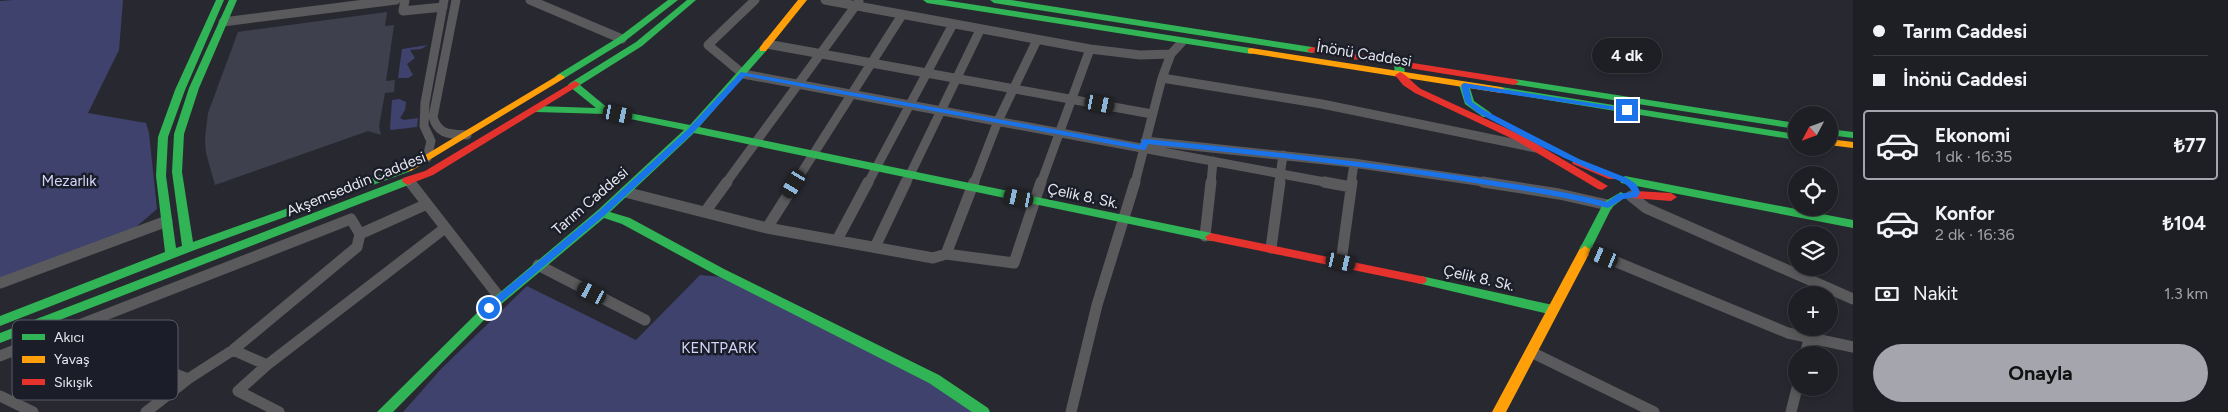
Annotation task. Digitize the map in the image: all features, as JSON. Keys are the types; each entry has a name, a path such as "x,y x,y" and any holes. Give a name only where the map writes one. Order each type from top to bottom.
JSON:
{"street":[{"path":"171,255 161,176 163,137 180,90 220,0"},
{"path":"188,248 177,172 179,134 194,88 232,0"},
{"path":"210,23 396,0"},
{"path":"405,0 403,12 444,3 425,102 424,126 431,141 427,158"},
{"path":"456,0 433,117 436,128 446,134 466,135"},
{"path":"530,0 622,39"},
{"name":"Akşemseddin Caddesi","path":"0,321 188,248 412,167 622,39 674,0"},
{"name":"Akşemseddin Caddesi","path":"49,320 429,173 639,44 692,0"},
{"path":"755,0 708,45 743,74 1058,132 1144,145 1213,161 1351,188"},
{"name":"Tarım Caddesi","path":"384,412 500,298 602,213 692,130 743,74 803,0"},
{"path":"825,0 857,3 902,15 1090,49 1140,55 1171,54"},
{"name":"İnönü Caddesi","path":"927,0 1182,42 1400,70 1788,125"},
{"name":"İnönü Caddesi","path":"994,0 1400,70 1464,85 1788,135"},
{"path":"705,212 857,3"},
{"path":"767,228 811,155 853,94 902,15"},
{"path":"836,240 953,24"},
{"path":"875,247 980,30"},
{"path":"946,254 970,188 998,121 1036,40"},
{"path":"1071,412 1097,305 1125,220 1162,78 1171,54 1182,42"},
{"path":"767,44 1152,114"},
{"path":"625,192 767,228 933,258 946,254 1014,263 1070,98 1090,49"},
{"path":"1400,70 1406,82 1418,91 1540,149 1604,187 1629,196 1646,208 1853,299"},
{"path":"1162,78 1209,84 1419,123 1500,143 1540,149"},
{"path":"573,85 606,112"},
{"path":"1144,145 1283,155 1440,175 1557,193 1608,205 1636,192 1633,186 1619,178 1576,161 1481,112 1469,102 1464,85"},
{"name":"Çelik 8. Sk.","path":"536,109 606,112 1036,202 1341,262 1553,310"},
{"path":"1838,133 1853,135"},
{"path":"1838,144 1853,146"},
{"path":"1271,248 1283,155"},
{"path":"1206,236 1213,161"},
{"path":"1341,262 1354,164"},
{"path":"1499,412 1608,205 1602,180 1619,178 1853,224"},
{"path":"409,181 500,298"},
{"path":"1629,196 1686,199 1853,230"},
{"path":"360,234 427,204"},
{"path":"602,213 626,221 720,272 934,379 983,412"},
{"path":"92,320 350,219 360,234 357,247 233,350 178,387"},
{"path":"0,283 167,222"},
{"path":"279,412 238,391 267,365 446,228"},
{"path":"1585,249 1788,333 1853,347"},
{"path":"538,266 645,320"},
{"name":"Akşemseddin Caddesi","path":"0,338 12,334"},
{"path":"1807,346 1809,339"},
{"path":"233,350 267,365"},
{"path":"0,356 12,351"},
{"path":"1531,352 1654,412"},
{"path":"178,375 188,379"},
{"path":"0,396 33,412"},
{"path":"1791,412 1795,396"},
{"path":"146,412 161,400"}],"green space":[{"name":"Mezarlık","path":"123,0 119,50 88,113 146,123 149,133 157,209 129,233 0,279 0,1"},
{"path":"428,45 421,49 410,50 415,58 407,64 413,75 408,78 398,78 402,49"},
{"path":"399,99 406,102 405,110 400,118 404,120 418,118 417,127 391,130 392,100"},
{"name":"KENTPARK","path":"700,275 722,277 943,389 977,412 403,412 442,368 527,286 636,340"}],"building":[{"path":"387,12 385,26 394,25 386,81 395,80 394,92 385,93 379,126 381,135 368,131 215,185 206,153 205,138 208,113 238,32"}],"traffic: fast":[{"path":"171,255 161,176 163,137 180,90 220,0"},
{"path":"188,248 177,172 179,134 194,88 233,0"},
{"path":"560,77 622,39 674,0"},
{"path":"575,84 639,44 692,0"},
{"path":"927,0 1251,51"},
{"path":"994,0 1312,50"},
{"path":"384,412 489,308 602,213 690,131 763,49"},
{"path":"1399,64 1400,75"},
{"path":"1514,82 1788,125"},
{"path":"573,85 606,111"},
{"path":"1464,85 1469,102 1487,115"},
{"path":"1501,90 1788,136"},
{"path":"536,109 606,111 1211,237"},
{"path":"1838,133 1853,135"},
{"path":"0,321 188,248 407,169"},
{"path":"1625,180 1853,224"},
{"path":"47,320 407,181"},
{"path":"1585,250 1608,205 1621,196"},
{"path":"602,213 626,221 720,272 934,379 983,412"},
{"path":"1421,280 1553,310"},
{"path":"0,338 12,333"}],"traffic: slow":[{"path":"763,49 803,0"},
{"path":"1251,51 1501,90"},
{"path":"407,169 560,77"},
{"path":"1838,143 1853,145"},
{"path":"1499,412 1585,250"}],"traffic: jam":[{"path":"1312,50 1514,82"},
{"path":"1400,75 1406,83 1418,91 1519,138 1602,186"},
{"path":"407,181 429,173 575,84"},
{"path":"1577,162 1613,177"},
{"path":"1635,195 1671,197"},
{"path":"1211,237 1421,280"}],"route":[{"path":"489,308 602,213 690,132 743,74 1143,148 1145,142 1266,153 1428,173 1576,197 1608,205 1621,196 1635,195 1636,189 1629,182 1576,161 1481,112 1473,107 1466,98 1464,85 1627,110"}]}
